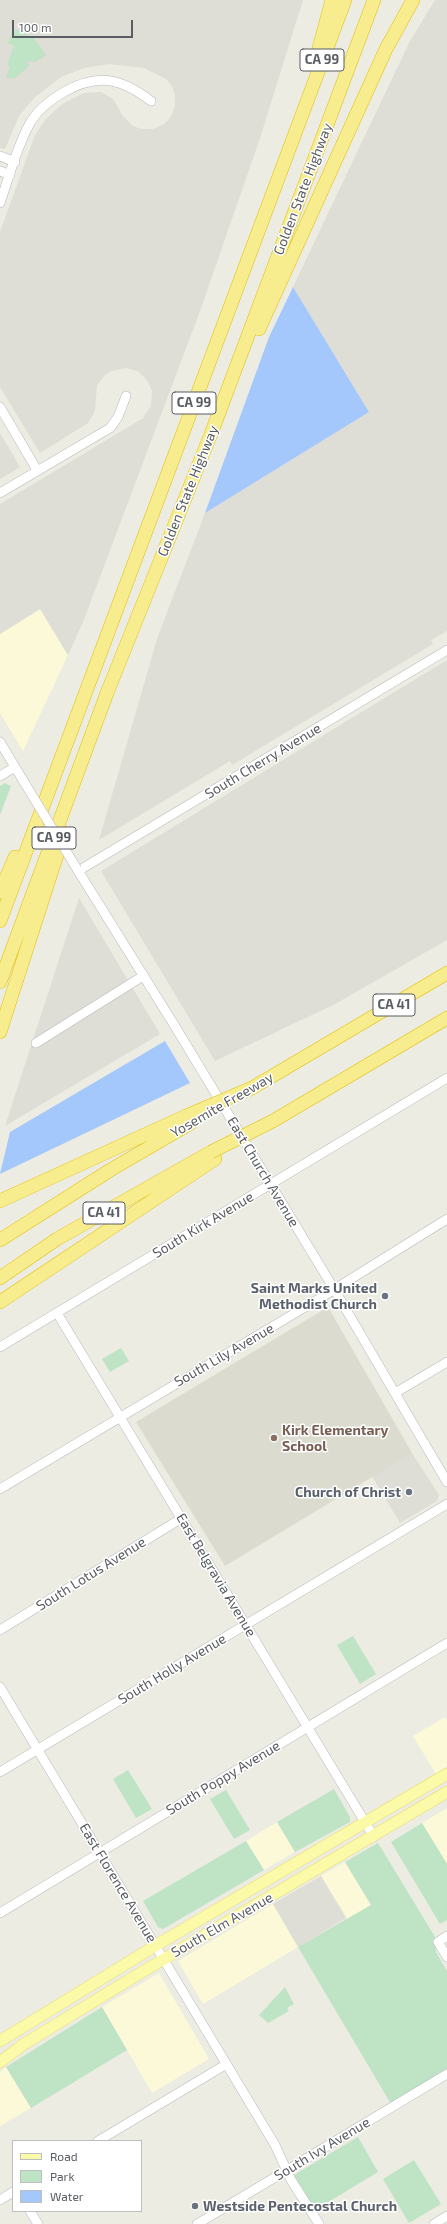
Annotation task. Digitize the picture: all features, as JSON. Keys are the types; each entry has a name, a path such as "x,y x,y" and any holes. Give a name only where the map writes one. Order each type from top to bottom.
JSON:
{"highway":[{"path":"299,121 332,0"},
{"name":"Golden State Highway","path":"0,921 345,0"},
{"name":"Golden State Highway","path":"0,982 107,694 211,434 374,0"},
{"path":"211,434 386,49 413,0"},
{"path":"0,892 61,740 89,685"},
{"path":"0,1032 31,941 107,694"},
{"name":"Yosemite Freeway","path":"0,1240 188,1119 252,1088 447,973"},
{"name":"CA 41","path":"0,1278 57,1240 213,1156 447,1018"},
{"path":"0,1201 188,1119"},
{"path":"0,1302 213,1156"}],"main road":[{"name":"South Elm Avenue","path":"0,2041 155,1946 447,1774"},
{"name":"South Elm Avenue","path":"0,2062 24,2044 164,1959 374,1837 447,1792"}],"street":[{"path":"0,203 26,131 38,112 57,95 78,84 96,80 113,81 130,87 151,101"},
{"path":"0,156 15,162"},
{"path":"0,171 10,174"},
{"path":"0,493 37,470 52,464 110,428 118,417 126,396"},
{"path":"0,407 37,470"},
{"name":"South Cherry Avenue","path":"78,870 447,650"},
{"name":"East Church Avenue","path":"0,742 334,1289 447,1482"},
{"path":"0,776 15,767"},
{"path":"36,1043 144,976"},
{"name":"South Kirk Avenue","path":"0,1347 447,1078"},
{"name":"South Lily Avenue","path":"0,1489 334,1289 447,1219"},
{"name":"East Belgravia Avenue","path":"57,1313 374,1837"},
{"path":"395,1393 447,1362"},
{"name":"South Holly Avenue","path":"0,1772 447,1504"},
{"name":"South Lotus Avenue","path":"0,1630 182,1518"},
{"name":"South Poppy Avenue","path":"0,1913 100,1854 447,1643"},
{"name":"East Florence Avenue","path":"0,1688 164,1959 225,2065 275,2145 287,2170 319,2224"},
{"path":"447,1936 438,1942 447,1957"},
{"path":"100,2140 225,2065"},
{"name":"South Ivy Avenue","path":"197,2224 447,2074"},
{"path":"0,2200 12,2193"},
{"path":"31,2212 38,2224"},
{"path":"434,2224 447,2216"}],"shaded area":[{"path":"0,0 303,0 260,138 200,311 83,622 68,655 40,609 0,634 0,504 145,417 143,417 151,406 152,391 147,380 138,371 126,368 111,371 105,375 97,385 95,411 88,423 40,453 0,387 0,232 35,135 46,119 62,104 84,93 101,92 114,100 122,115 133,126 141,129 153,129 164,124 170,118 175,107 175,95 172,86 166,79 144,68 109,64 84,68 61,77 35,97 19,116 5,149 0,148"},
{"path":"435,0 447,0 447,631 431,640 433,644 232,765 230,761 99,840 157,639 205,513 369,412 293,287 409,43"},
{"path":"0,433 20,467 0,479"},
{"path":"40,609 68,655 23,751 0,713 0,634"},
{"path":"447,660 447,940 335,1004 215,1061 101,871"},
{"path":"79,898 160,1034 5,1126"},
{"name":"Kirk Elementary School","path":"328,1307 412,1453 225,1566 136,1422"},
{"path":"412,1453 439,1495 437,1501 400,1523 372,1476"},
{"path":"445,1717 447,1720 447,1766 436,1774 413,1736"},
{"path":"447,1808 447,1864 422,1823"},
{"path":"277,1822 295,1852 264,1870 246,1841"},
{"path":"345,1862 371,1905 348,1920 321,1876"},
{"path":"321,1876 346,1918 298,1947 273,1904"},
{"path":"273,1904 298,1947 203,2004 178,1961"},
{"path":"159,1973 209,2059 152,2093 102,2007"},
{"path":"6,2067 31,2108 0,2126 0,2072"}],"green space":[{"path":"16,30 33,37 46,55 34,63 32,60 27,63 29,66 14,79 6,77 10,67 7,65 14,46 8,43 13,31"},
{"path":"5,783 11,786 0,815 0,786"},
{"path":"121,1348 129,1361 110,1372 102,1359"},
{"path":"353,1636 376,1674 360,1684 337,1645"},
{"path":"128,1770 152,1809 136,1818 113,1779"},
{"path":"334,1789 350,1817 350,1822 295,1852 277,1822"},
{"path":"226,1790 250,1830 234,1839 210,1799"},
{"path":"422,1823 447,1864 447,1920 440,1924 391,1842"},
{"path":"246,1841 264,1870 163,1929 158,1927 143,1901"},
{"path":"378,1843 435,1937 436,1952 447,1971 447,2070 391,2104 298,1947 371,1905 345,1862"},
{"path":"285,1987 294,2004 287,2008 289,2011 268,2023 259,2015"},
{"path":"102,2007 127,2050 31,2108 6,2067"},
{"path":"358,2137 378,2172 315,2210 294,2175"},
{"path":"414,2160 441,2204 409,2223 383,2179"}],"water":[{"path":"293,287 369,412 205,513 269,337"},
{"path":"165,1041 190,1083 0,1174 10,1132"}],"place":[{"name":"Saint Marks United Methodist Church","path":"385,1296"},
{"name":"Kirk Elementary School","path":"274,1438"},
{"name":"Church of Christ","path":"409,1492"},
{"name":"Westside Pentecostal Church","path":"195,2206"}]}
